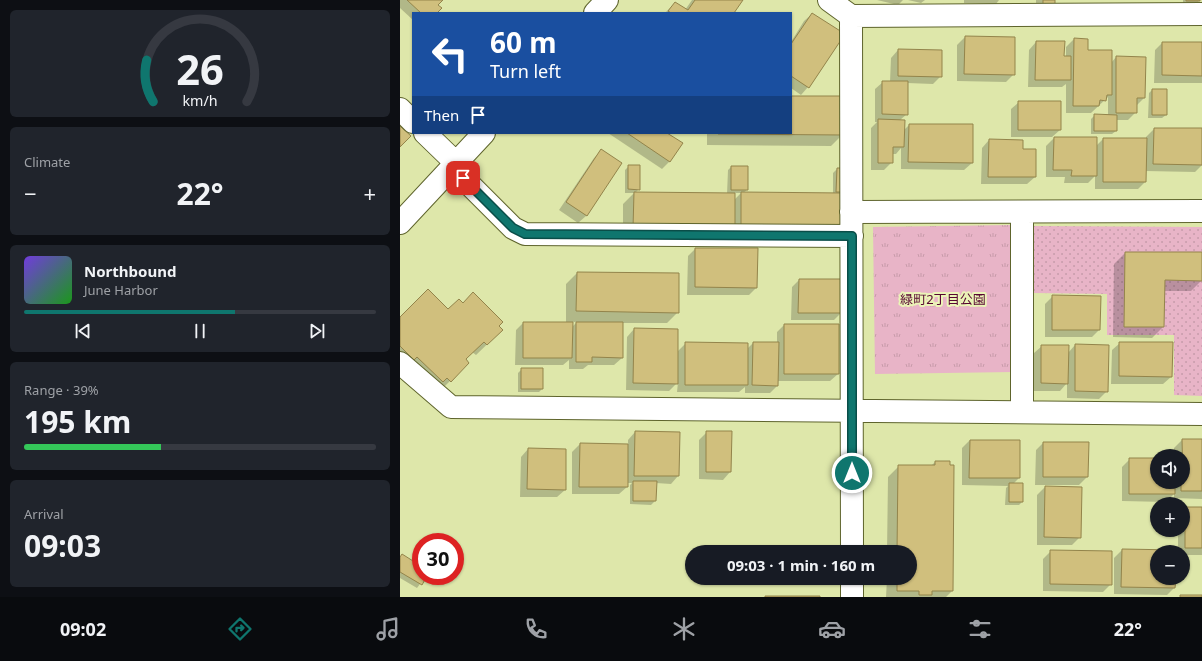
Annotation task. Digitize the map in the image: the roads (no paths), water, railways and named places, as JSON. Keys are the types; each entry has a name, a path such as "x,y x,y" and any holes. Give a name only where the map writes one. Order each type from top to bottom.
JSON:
{"street":[{"path":"596,12 607,0"},
{"path":"829,0 851,16 963,7 1128,7 1202,14"},
{"path":"851,16 852,545"},
{"path":"400,109 412,121"},
{"path":"426,134 513,228 525,234 852,236"},
{"path":"400,223 483,134"},
{"path":"851,212 1202,211"},
{"path":"1022,212 1022,411"},
{"path":"400,363 451,407 1022,411 1202,414"},
{"path":"852,585 852,597"}],"park label":[{"name":"緑町2丁目公園","path":"943,299"}]}
